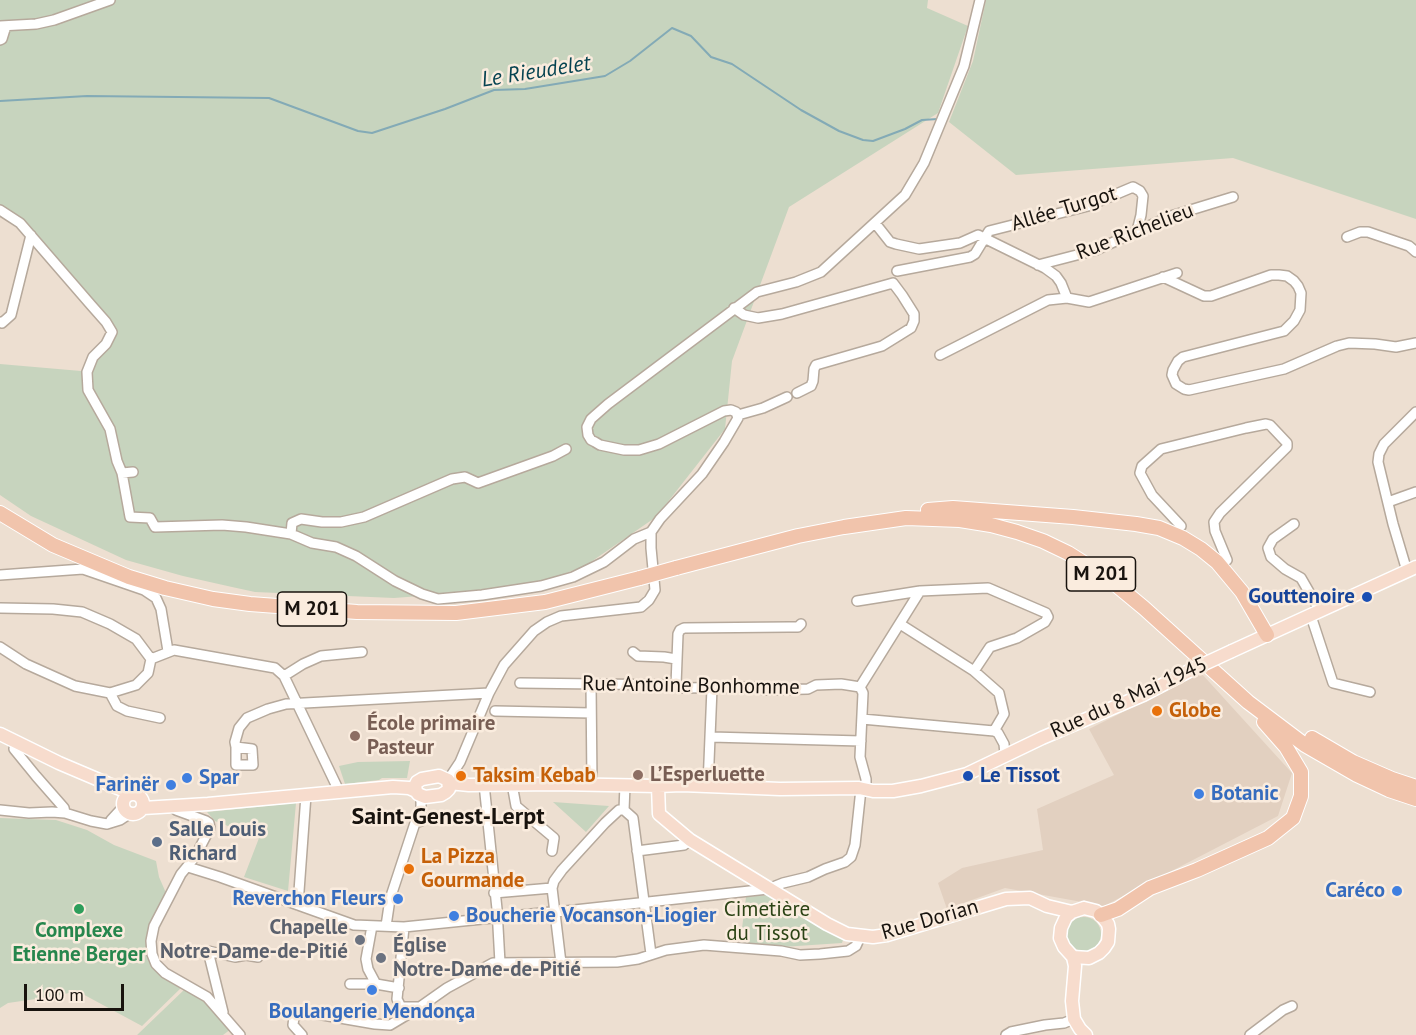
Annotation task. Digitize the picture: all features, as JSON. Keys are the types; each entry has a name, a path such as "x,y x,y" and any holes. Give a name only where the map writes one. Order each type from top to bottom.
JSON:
{"highway":[{"name":"M 201","path":"0,505 99,558 133,571 175,584 256,597 393,608 447,607 554,594 639,575"},
{"path":"928,510 953,508 1073,517 1159,528 1183,538 1217,562 1242,592 1267,635"},
{"name":"M 201","path":"0,513 53,544 93,562 165,588 213,599 357,612 456,613 545,602 844,520 885,511 928,510 992,518 1026,528 1073,549 1120,578 1224,672 1282,718 1323,746 1353,762 1416,787"},
{"name":"M 201","path":"676,565 798,536 906,518 960,520 1017,532 1068,553 1109,579 1248,702 1305,745 1357,776 1416,799"},
{"path":"1101,915 1118,909 1150,888 1269,838 1293,818 1301,796 1301,772 1287,747 1248,702"}],"main road":[{"name":"Rue du 8 Mai 1945","path":"447,782 469,785 592,784 892,791 944,781 967,774 1005,751 1027,745 1143,695 1189,671 1412,569"},
{"path":"0,734 117,789 132,804 170,806 306,795 393,787 404,782 418,789 441,795 447,782 422,779 418,789"},
{"name":"Rue Dorian","path":"658,786 659,814 690,840 837,930 860,936 887,935 1006,899 1030,898 1047,906 1072,912"},
{"path":"132,804 189,804"},
{"path":"1047,906 1062,923"},
{"path":"1074,989 1082,966 1089,958 1099,953 1108,942 1109,929 1105,919 1096,911 1084,908 1066,917 1060,933 1062,942 1074,957 1072,1001 1074,1019 1086,1035"},
{"path":"1074,957 1089,958"}],"street":[{"path":"0,40 3,26 36,24 54,20 110,0"},
{"path":"738,415 731,410 724,411 659,444 639,450 624,450 600,445 591,440 588,435 591,419 734,308 757,292 796,282 821,272 905,195 924,163 964,66 980,0"},
{"name":"Allée Turgot","path":"985,238 989,231 1088,206 1133,188 1140,190 1143,196 1137,231"},
{"name":"Rue Richelieu","path":"1038,265 1096,250 1171,216 1233,197"},
{"path":"0,210 20,223 106,322 112,332 106,344 93,357 87,372 88,390 110,429 117,461 122,472 130,517 150,518 155,527 246,526 291,534 312,543 336,547 356,556 395,581 438,599 541,586 573,577 604,562 634,539 651,532 660,519 702,474 736,423 738,415"},
{"path":"875,223 890,242 919,249 960,243 978,235 1056,276 1067,298"},
{"path":"1347,237 1360,232 1368,232 1408,246 1416,252"},
{"path":"0,322 2,323 11,315 31,235"},
{"path":"897,271 970,257 975,254 985,238"},
{"path":"940,355 1048,300 1067,298 1089,302 1177,273"},
{"path":"1163,278 1204,296 1210,296 1271,275 1279,275 1287,276 1294,281 1301,293 1300,310 1294,321 1284,331 1183,357 1178,361 1173,370 1176,384 1190,390 1284,369 1349,343 1396,346 1416,343"},
{"path":"734,308 744,315 758,318 782,314 893,283 902,295 914,314 911,328 882,346 816,365 811,386 797,393"},
{"path":"738,415 763,408 787,397"},
{"path":"1412,569 1393,524 1378,462 1384,444 1416,412"},
{"path":"1181,526 1152,495 1140,473 1142,466 1161,449 1246,428 1270,425 1287,443 1287,447 1220,513 1214,522 1215,531 1227,560"},
{"path":"291,534 292,523 301,519 341,522 364,517 452,479 465,477 478,483 553,456 566,449"},
{"path":"122,472 133,472"},
{"path":"1389,502 1416,492"},
{"path":"1294,524 1273,539 1268,548 1271,556 1284,569 1301,578 1315,614 1333,683 1370,692"},
{"path":"447,782 460,762 489,693 504,665 534,632 547,622 561,616 641,608 650,600 656,590 651,532"},
{"path":"0,575 83,569 144,590 156,598 161,609 168,651"},
{"path":"857,602 920,591 988,588 1046,614 1048,617 1045,622 1017,638 990,647 974,671"},
{"path":"188,867 354,925 404,927 768,889 808,877 851,857 866,779 860,756 863,693 860,687 920,591"},
{"path":"0,608 82,612 110,624 135,639 152,659"},
{"path":"676,685 678,634 684,628 798,627 801,624"},
{"path":"900,624 974,671 999,693 1004,714 994,731"},
{"path":"0,647 26,664 75,686 110,693 136,685 147,673 152,659 174,650 275,668 284,676 339,791"},
{"path":"284,676 321,656 362,652"},
{"path":"633,652 638,656 676,659"},
{"name":"Rue Antoine Bonhomme","path":"520,683 676,685 682,688 759,687 764,690 808,689 816,685 841,684 860,687"},
{"path":"591,684 592,784"},
{"path":"708,786 712,688"},
{"path":"110,693 117,706 128,711 160,718"},
{"path":"236,747 239,728 247,718 297,703 489,693"},
{"path":"495,711 591,713"},
{"path":"862,719 994,731 998,733 1005,751"},
{"path":"711,737 861,741"},
{"path":"15,742 14,749 64,808 65,813"},
{"path":"484,784 500,963"},
{"path":"512,784 516,806 554,838 552,851"},
{"path":"561,963 554,912 552,888 554,881 605,823 622,810 625,785"},
{"path":"386,926 390,899 415,823 421,821 418,789"},
{"path":"298,905 306,795"},
{"path":"0,810 65,813 107,824 132,804"},
{"path":"170,806 206,821 210,828 195,858 181,874 154,926 151,941 152,954 156,964 165,973 207,997 240,1035"},
{"path":"622,810 633,818 651,954"},
{"path":"637,851 684,846 690,840"},
{"path":"494,893 552,888"},
{"path":"372,926 366,959 368,969 376,984"},
{"path":"404,927 397,999 401,1007 420,1007"},
{"path":"302,1035 292,1025 294,1017 301,1013 390,1025 447,988 493,963 617,962 638,959 666,950 704,945 800,955 848,951 856,946 860,936"},
{"path":"223,1014 208,951 235,957 246,955 258,957"},
{"path":"350,984 376,984 399,988"},
{"path":"1250,1035 1292,1005"},
{"path":"1006,1035 1074,1019"}],"shaded area":[{"path":"1201,673 1292,773 1278,816 1104,906 1005,888 947,909 938,883 962,868 1043,850 1037,809 1114,775 1089,729"}],"green space":[{"path":"0,0 928,0 927,8 968,26 938,113 789,207 732,361 725,429 656,517 585,566 542,582 473,592 394,598 255,592 183,576 126,560 31,516 0,495 0,364 81,371 114,334 19,222 0,209"},
{"path":"986,0 1416,0 1416,219 1233,158 1016,175 949,122 973,61"},
{"path":"410,761 407,778 382,778 345,784 339,766 358,762"},
{"path":"553,802 609,806 586,832"},
{"path":"296,803 288,891 244,877 259,838 215,821 207,812"},
{"name":"Complexe Etienne Berger","path":"0,818 56,820 87,830 114,845 156,861 159,877 166,893 149,955 183,986 142,1026 77,991 8,1003 0,1008"},
{"name":"Cimetière du Tissot","path":"769,895 842,938 842,943 782,947 740,944 746,897"},
{"path":"1084,917 1096,922 1101,934 1096,946 1084,951 1072,946 1067,934 1072,922"},
{"path":"186,988 209,1004 231,1029 223,1035 137,1035"}],"waterway":[{"name":"Le Rieudelet","path":"0,101 87,96 269,98 358,131 372,133 494,90 525,89 605,76 630,61 672,28 691,36 711,57 732,64 801,110 839,131 863,140 873,141 922,120 938,119"},
{"name":"Le Rieudelet","path":"946,120 952,106"}],"place":[{"name":"Gouttenoire","path":"1367,597"},
{"name":"Globe","path":"1157,711"},
{"name":"École primaire Pasteur","path":"355,736"},
{"name":"L’Esperluette","path":"638,775"},
{"name":"Taksim Kebab","path":"461,776"},
{"name":"Le Tissot","path":"968,776"},
{"name":"Spar","path":"187,778"},
{"name":"Farinër","path":"171,785"},
{"name":"Botanic","path":"1199,794"},
{"name":"Salle Louis Richard","path":"157,842"},
{"name":"La Pizza Gourmande","path":"409,869"},
{"name":"Caréco","path":"1397,891"},
{"name":"Reverchon Fleurs","path":"398,899"},
{"name":"Complexe Etienne Berger","path":"79,909"},
{"name":"Boucherie Vocanson-Liogier","path":"454,916"},
{"name":"Chapelle Notre-Dame-de-Pitié","path":"360,940"},
{"name":"Église Notre-Dame-de-Pitié","path":"381,958"},
{"name":"Boulangerie Mendonça","path":"372,990"}],"district":[{"name":"Saint-Genest-Lerpt","path":"448,817"}]}
